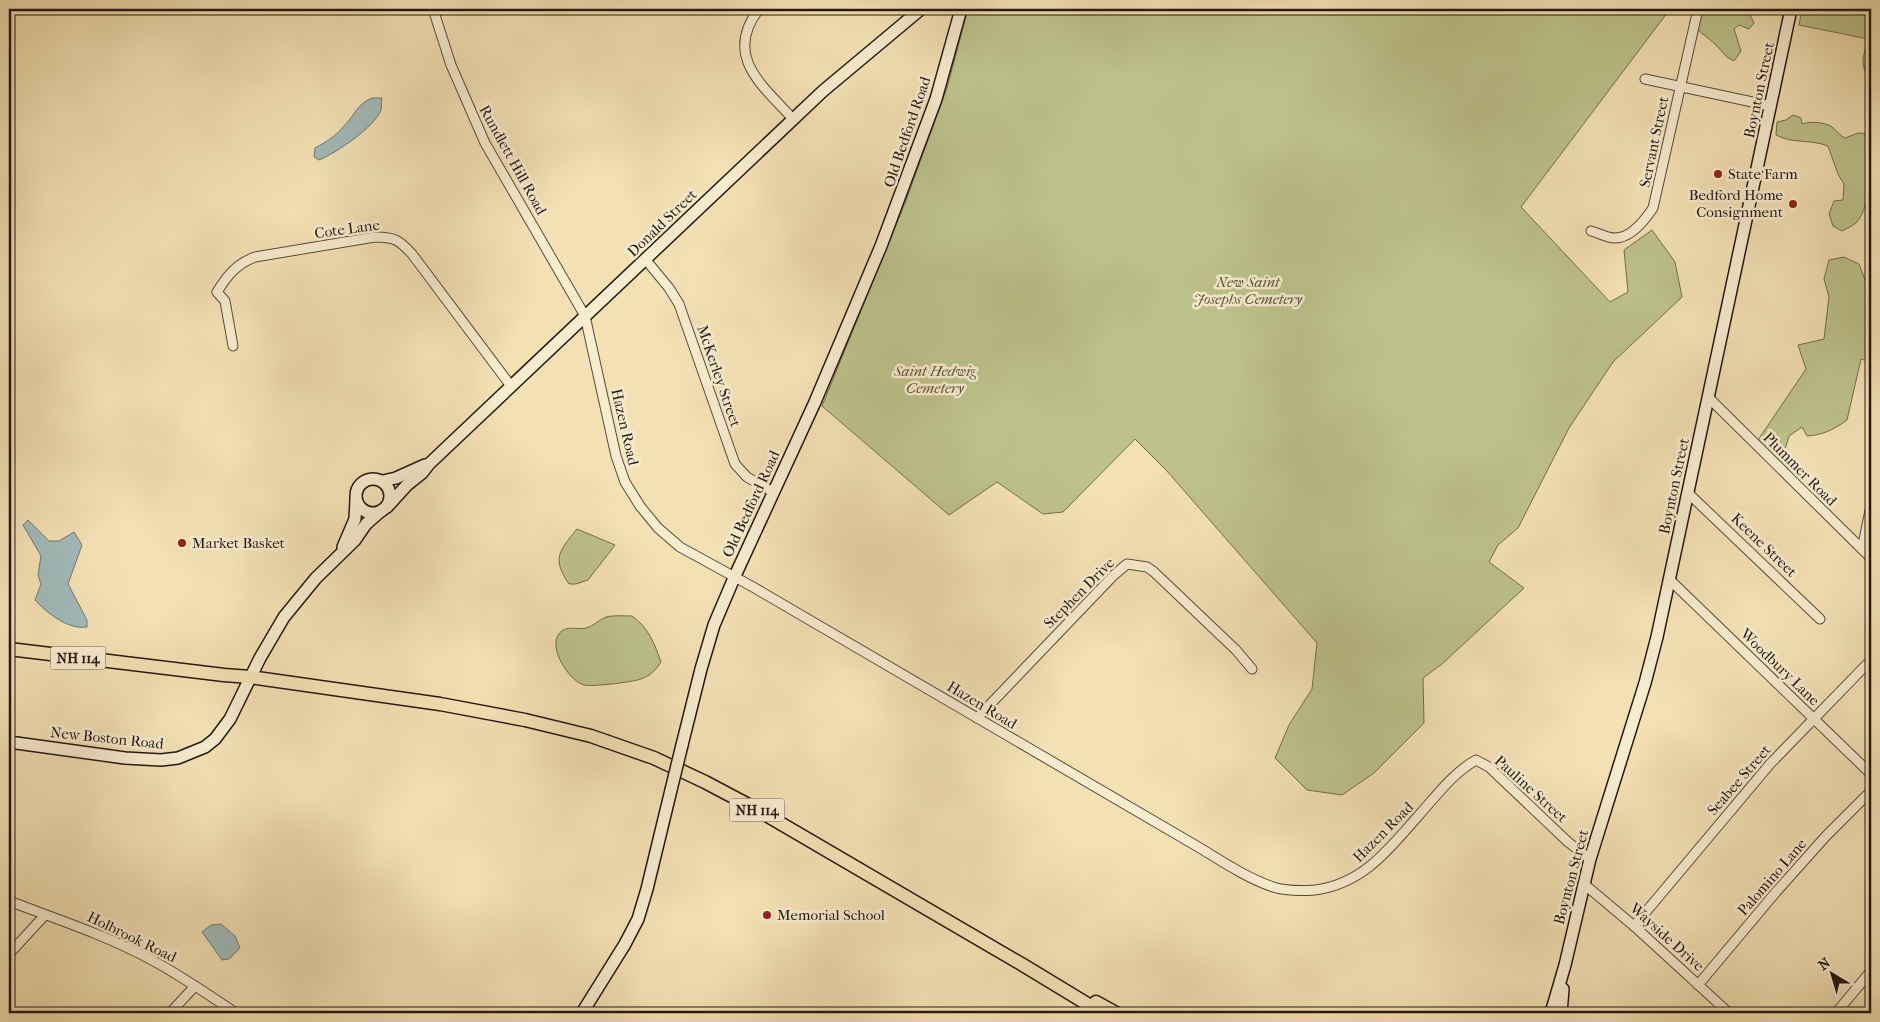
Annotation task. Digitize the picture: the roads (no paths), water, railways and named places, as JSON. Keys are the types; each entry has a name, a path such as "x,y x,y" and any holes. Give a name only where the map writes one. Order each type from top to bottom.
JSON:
{"main road":[{"name":"NH 114","path":"9,649 250,677 440,704 525,720 591,736 647,756 731,795 1102,1013"},
{"name":"NH 114","path":"1048,980 1075,991 1116,1013"}],"street":[{"name":"Rundlett Hill Road","path":"433,9 451,65 485,143 585,316"},
{"path":"759,9 747,30 746,57 753,74 764,89 793,119"},
{"name":"Donald Street","path":"250,677 284,617 316,578 356,540 366,524 385,509 407,485 422,473 429,464 793,119 844,72 921,9"},
{"name":"Old Bedford Road","path":"582,1013 638,919 647,890 708,645 734,578 815,402 881,246 936,99 961,9"},
{"name":"Servant Street","path":"1591,231 1618,238 1634,229 1648,216 1653,208 1698,9"},
{"name":"Boynton Street","path":"1551,1013 1565,965 1590,859 1646,676 1709,398 1791,9"},
{"path":"1645,79 1771,106"},
{"name":"Cote Lane","path":"233,346 225,301 217,292 230,273 242,263 255,258 376,237 390,237 397,240 412,254 511,386"},
{"name":"McKerley Street","path":"646,260 669,288 679,304 735,464 747,478 773,492"},
{"name":"Hazen Road","path":"585,316 616,456 625,482 640,506 658,528 680,547 1249,876 1275,888 1303,891 1330,888 1356,877 1378,860 1455,775 1476,760"},
{"name":"Plummer Road","path":"1709,398 1871,558"},
{"name":"Donald Street","path":"339,555 354,524 356,492 362,482 373,478 382,481 396,478 418,467 429,464"},
{"path":"356,498 366,511 377,513 385,509 390,502 390,490 382,481"},
{"name":"Keene Street","path":"1688,492 1820,618"},
{"path":"1862,549 1871,506"},
{"name":"Stephen Drive","path":"977,718 1114,575 1128,564 1147,567 1154,572 1236,650 1252,669"},
{"name":"Woodbury Lane","path":"1669,579 1871,774"},
{"name":"Seabee Street","path":"1634,926 1745,792 1871,660"},
{"name":"New Boston Road","path":"9,742 139,759 161,760 178,758 205,747 224,729 250,677"},
{"name":"Pauline Street","path":"1476,760 1489,767 1568,842 1590,859"},
{"name":"Palomino Lane","path":"1698,985 1776,892 1826,836 1871,791"},
{"name":"Wayside Drive","path":"1584,884 1634,926 1729,1013"},
{"name":"Holbrook Road","path":"9,901 114,941 147,957 236,1013"},
{"path":"9,954 45,915"},
{"name":"Boynton Street","path":"1561,1013 1565,965"},
{"path":"1836,1013 1871,971"},
{"path":"170,1013 195,986"}],"water":[{"path":"372,98 382,98 381,110 371,124 335,152 319,160 314,157 315,148 338,133 359,107"},
{"path":"28,520 49,541 59,541 74,532 82,545 68,584 87,620 87,627 73,626 58,620 35,600 41,584 38,575 41,556 23,525"},
{"path":"221,924 235,936 240,948 229,959 222,960 202,932 211,925"}],"place":[{"name":"State Farm","path":"1718,174"},
{"name":"Bedford Home Consignment","path":"1793,204"},
{"name":"Market Basket","path":"182,543"},
{"name":"Memorial School","path":"767,915"}],"park label":[{"name":"New Saint Josephs Cemetery","path":"1248,290"},
{"name":"Saint Hedwig Cemetery","path":"935,380"}]}
